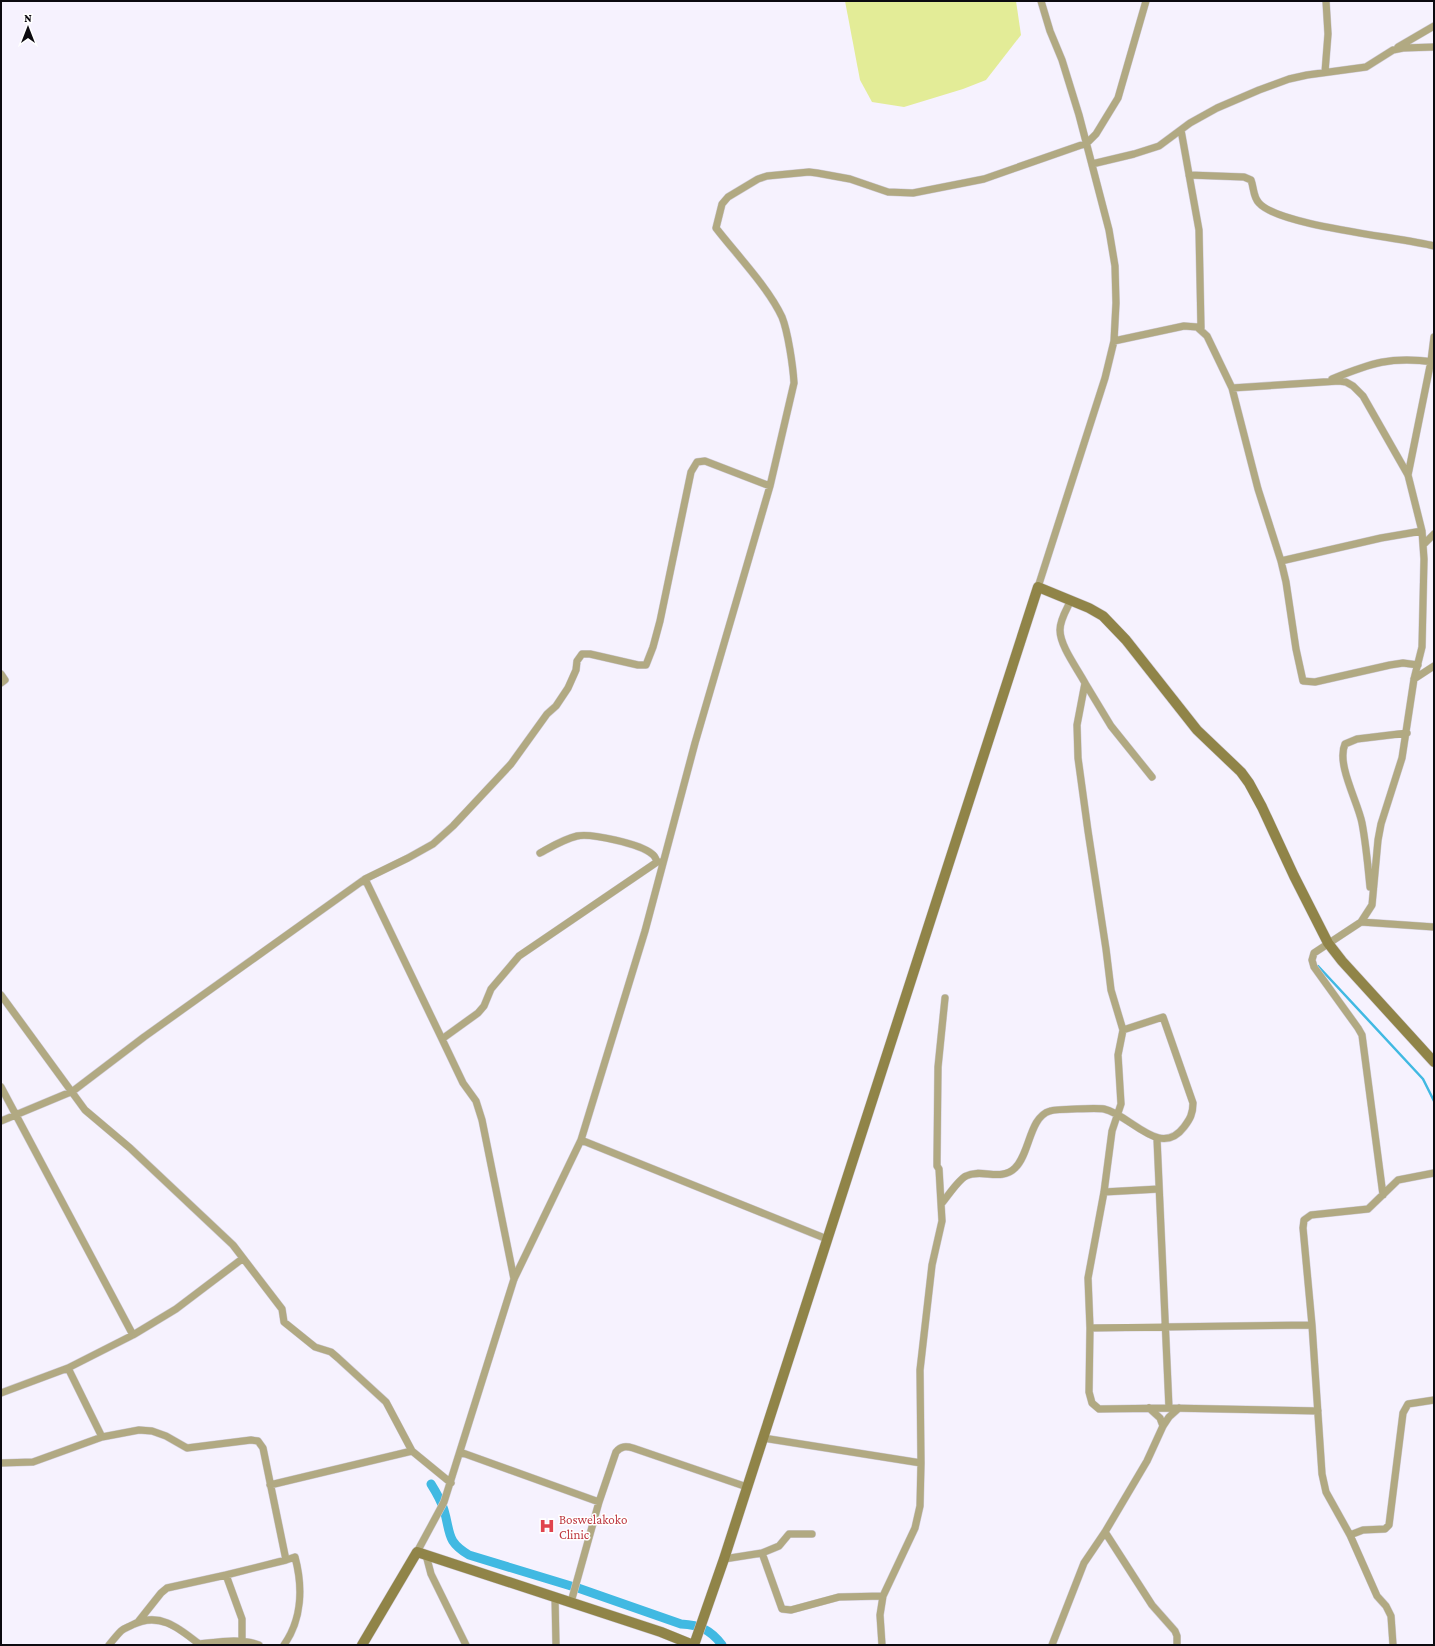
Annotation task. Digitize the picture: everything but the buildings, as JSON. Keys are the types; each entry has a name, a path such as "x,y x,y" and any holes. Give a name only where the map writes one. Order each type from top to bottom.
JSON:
{"street":[{"path":"421,1553 695,1642 703,1623 1098,402 1114,341 1116,295 1113,248 1087,143 1064,67 1050,31 1041,1"},
{"path":"362,1645 421,1553 440,1512 451,1483 514,1279 581,1140 645,931 660,862 770,486 794,383 793,366 782,319 773,300 716,228 722,204 728,197 758,179 767,176 809,172 850,179 888,192 913,193 984,180 1087,143 1096,134 1118,98 1146,1"},
{"path":"1325,72 1328,34 1326,1"},
{"path":"1092,164 1147,151 1166,142 1181,130 1212,111 1259,90 1289,79 1325,72 1366,67 1434,26"},
{"path":"1393,50 1415,47 1434,47"},
{"path":"1181,130 1199,230 1201,328"},
{"path":"1189,175 1244,177 1251,180 1258,202 1265,209 1279,215 1306,222 1416,241 1434,246"},
{"path":"1114,341 1192,325 1201,328 1207,336 1232,388 1258,489 1281,561 1286,582 1296,650 1303,681 1315,682 1403,663 1418,665"},
{"path":"1408,475 1432,362 1434,337"},
{"path":"1326,382 1359,367 1378,362 1402,359 1432,362"},
{"path":"1232,388 1326,382 1346,382 1353,386 1363,396 1408,475 1422,532 1424,544 1424,622 1421,652 1414,679 1402,758 1381,824 1374,864 1372,905 1361,922 1314,953 1312,960 1314,967 1362,1035 1383,1194"},
{"path":"1,1121 73,1091 144,1037 366,879 433,844 511,764 568,688 576,670 577,661 582,654 590,654 638,665 646,665 660,621 691,472 697,462 705,461 770,486"},
{"path":"1281,561 1381,538 1422,532"},
{"path":"1424,544 1434,534"},
{"path":"1038,587 1089,608 1103,616 1114,626 1197,730 1241,772 1249,783 1262,807 1294,876 1328,943 1347,967 1434,1062"},
{"path":"1070,600 1060,629 1062,641 1111,726 1152,777"},
{"path":"1414,679 1434,666"},
{"path":"1,674 5,680 1,683"},
{"path":"1085,683 1077,725 1078,758 1111,990 1123,1030 1118,1055 1121,1104 1112,1131 1104,1192 1088,1278 1090,1328 1089,1392 1092,1403 1099,1409 1179,1408 1318,1410"},
{"path":"1372,905 1362,824 1344,764 1343,748 1345,744 1356,739 1407,733"},
{"path":"540,854 568,839 584,836 614,840 639,847 653,854 660,862"},
{"path":"442,1039 478,1014 484,1006 492,989 519,956 660,862"},
{"path":"366,879 463,1083 476,1101 482,1120 514,1279"},
{"path":"1361,922 1434,927"},
{"path":"1,995 73,1091 85,1110 130,1148 232,1245 282,1309 284,1322 315,1347 331,1352 386,1402 412,1451 451,1483"},
{"path":"882,1645 880,1614 883,1596 915,1528 920,1506 920,1370 933,1259 942,1221 939,1169 937,1166 938,1083 945,998"},
{"path":"942,1203 965,1176 973,1174 1007,1174 1014,1169 1020,1163 1037,1121 1042,1113 1052,1110 1104,1109 1117,1114 1157,1139 1168,1139 1182,1129 1193,1114 1193,1103 1163,1017 1123,1030"},
{"path":"1,1087 133,1335"},
{"path":"1157,1139 1169,1408"},
{"path":"581,1140 826,1239"},
{"path":"1393,1645 1391,1616 1386,1606 1377,1596 1350,1535 1326,1492 1322,1474 1312,1325 1303,1228 1304,1220 1311,1215 1368,1209 1398,1180 1434,1173"},
{"path":"1104,1192 1159,1189"},
{"path":"1,1393 68,1368 133,1335 187,1302 242,1259"},
{"path":"1090,1328 1312,1325"},
{"path":"68,1368 102,1437"},
{"path":"1350,1535 1363,1530 1385,1528 1389,1525 1403,1412 1408,1404 1434,1400"},
{"path":"1149,1408 1160,1418 1163,1426"},
{"path":"1052,1645 1084,1563 1105,1532 1147,1461 1163,1426 1169,1417 1179,1408"},
{"path":"1,1463 33,1462 102,1437 139,1430 152,1431 166,1436 186,1448 244,1440 258,1441 263,1448 286,1560"},
{"path":"763,1438 921,1462"},
{"path":"571,1602 599,1502 616,1452 620,1448 633,1448 747,1487"},
{"path":"270,1485 412,1451"},
{"path":"460,1452 599,1502"},
{"path":"1105,1532 1152,1605 1176,1631 1178,1636 1177,1645"},
{"path":"724,1559 762,1553 776,1547 789,1534 812,1534"},
{"path":"421,1553 466,1645"},
{"path":"762,1553 782,1609 791,1610 839,1597 883,1596"},
{"path":"138,1622 161,1593 168,1588 295,1557 299,1573 300,1587 295,1624 284,1645"},
{"path":"226,1575 242,1619 242,1642"},
{"path":"554,1597 556,1645"},
{"path":"109,1645 122,1630 138,1622 150,1619 160,1620 180,1629 199,1644 230,1641 254,1643 259,1645"}],"green space":[{"path":"845,1 1016,1 1021,35 986,80 963,89 904,107 872,102 860,80"}],"waterway":[{"path":"1318,966 1423,1079 1434,1101"},
{"path":"431,1484 443,1506 450,1536 456,1545 462,1550 469,1555 571,1586"},
{"path":"578,1588 681,1624 699,1627 709,1632 722,1645"}],"place":[{"name":"Boswelakoko Clinic","path":"547,1526"}]}
